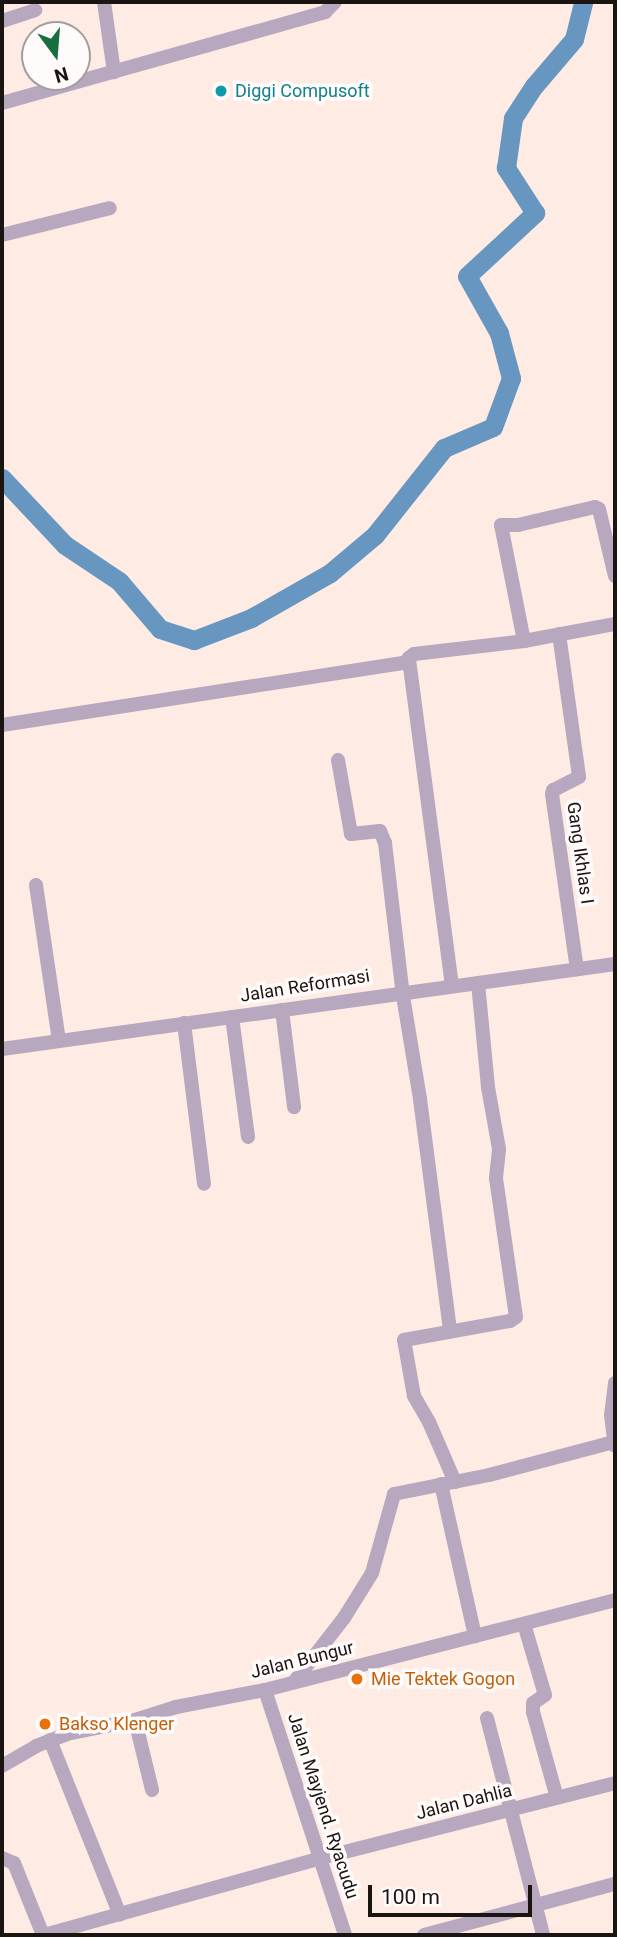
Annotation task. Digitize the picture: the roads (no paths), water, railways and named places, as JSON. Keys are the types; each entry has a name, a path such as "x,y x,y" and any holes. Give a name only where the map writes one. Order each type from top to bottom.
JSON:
{"street":[{"path":"104,2 114,72"},
{"path":"2,103 325,12 335,2"},
{"path":"2,21 35,10"},
{"path":"2,235 110,208"},
{"path":"524,641 501,525 518,525 595,507 598,509 615,576"},
{"path":"452,986 424,752 409,662 414,654 524,641 615,624"},
{"name":"Gang Ikhlas I","path":"559,634 579,777 553,790 552,794 577,969"},
{"path":"2,725 409,662"},
{"path":"338,760 351,835 380,831 384,835 450,1331"},
{"path":"36,886 59,1040"},
{"name":"Jalan Reformasi","path":"2,1049 282,1010 403,990 478,983 615,964"},
{"path":"475,1636 448,1483 429,1422 415,1396 404,1340 510,1321 516,1317 496,1178 499,1149 488,1087 478,983"},
{"path":"282,1010 294,1107"},
{"path":"232,1017 248,1137"},
{"path":"184,1023 204,1185"},
{"path":"294,1682 344,1618 372,1573 394,1494 448,1483 614,1439 611,1415 615,1383"},
{"name":"Jalan Bungur","path":"2,1766 50,1740 135,1720 176,1707 265,1690 615,1600"},
{"path":"524,1624 545,1695 533,1703 533,1712 557,1798"},
{"name":"Jalan Mayjend. Ryacudu","path":"265,1690 291,1778 321,1858 345,1935"},
{"path":"487,1718 543,1935"},
{"path":"135,1720 152,1790"},
{"path":"50,1740 120,1915"},
{"name":"Jalan Dahlia","path":"44,1935 321,1858 615,1783"},
{"path":"2,1858 14,1863 44,1935"},
{"path":"424,1935 615,1884"},
{"path":"100,1920 105,1935"}],"waterway":[{"path":"2,478 65,545 119,581 160,629 194,640 251,618 330,573 375,535 444,448 493,427 511,378 499,333 467,276 535,213 506,168 513,118 534,86 574,39 583,2"}],"place":[{"name":"Diggi Compusoft","path":"221,91"},
{"name":"Mie Tektek Gogon","path":"357,1679"},
{"name":"Bakso Klenger","path":"45,1724"}]}
